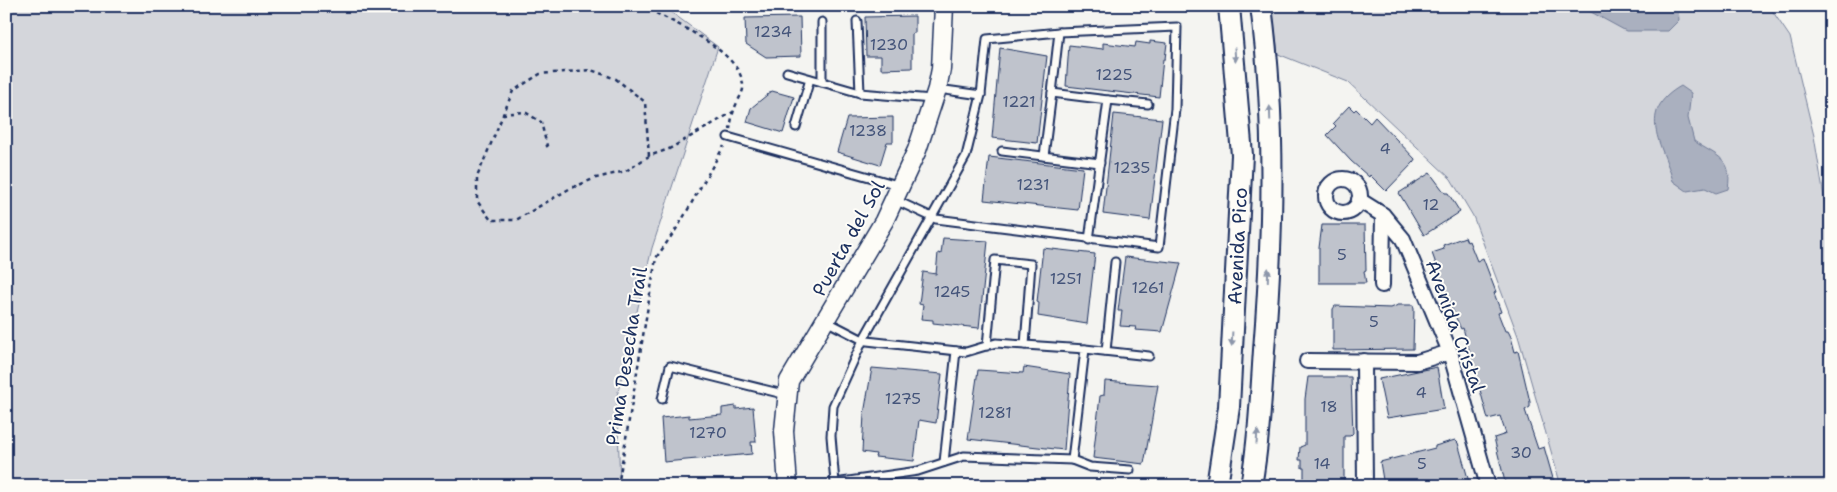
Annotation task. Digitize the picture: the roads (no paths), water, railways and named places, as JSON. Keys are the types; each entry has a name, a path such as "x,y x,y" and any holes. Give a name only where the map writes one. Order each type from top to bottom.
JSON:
{"main road":[{"name":"Avenida Pico","path":"1217,486 1229,407 1242,155 1230,6"},
{"name":"Avenida Pico","path":"1251,486 1256,458 1267,307 1272,164 1268,57 1261,6"}],"street":[{"name":"Puerta del Sol","path":"788,486 784,431 789,381 826,321 898,193 917,150 936,94 941,69 944,6"},
{"name":"Avenida Cristal","path":"1359,200 1383,215 1403,239 1450,352 1488,486"},
{"path":"1382,285 1383,215"},
{"path":"1307,361 1417,362 1450,352"},
{"path":"1364,361 1365,486"}],"lane":[{"path":"857,21 860,93"},
{"path":"822,22 822,82"},
{"path":"728,137 898,193 933,218 1089,240 1159,247 1175,109 1177,27 1060,32 987,39 981,95 966,156 933,218 863,340 833,406 831,436 835,483 918,471 964,456 1072,460 1090,467 1130,470"},
{"path":"1044,156 1060,32"},
{"path":"787,72 860,93 981,95"},
{"path":"796,127 810,79"},
{"path":"1052,93 1148,104"},
{"path":"1089,240 1108,100"},
{"path":"1002,152 1100,163"},
{"path":"987,346 995,260 1031,264 1025,345"},
{"path":"1106,351 1115,262"},
{"path":"826,321 863,340 956,351 966,352 996,343 1086,349 1149,356"},
{"path":"1072,460 1086,349"},
{"path":"944,462 956,351"},
{"path":"662,399 670,366 788,395"}],"water":[{"path":"1580,6 1672,6 1678,9 1679,20 1668,31 1626,31"},
{"path":"1681,86 1691,93 1688,118 1694,141 1722,159 1726,164 1729,178 1728,189 1716,193 1705,188 1687,191 1673,181 1659,142 1656,118 1659,107 1667,96"}]}
